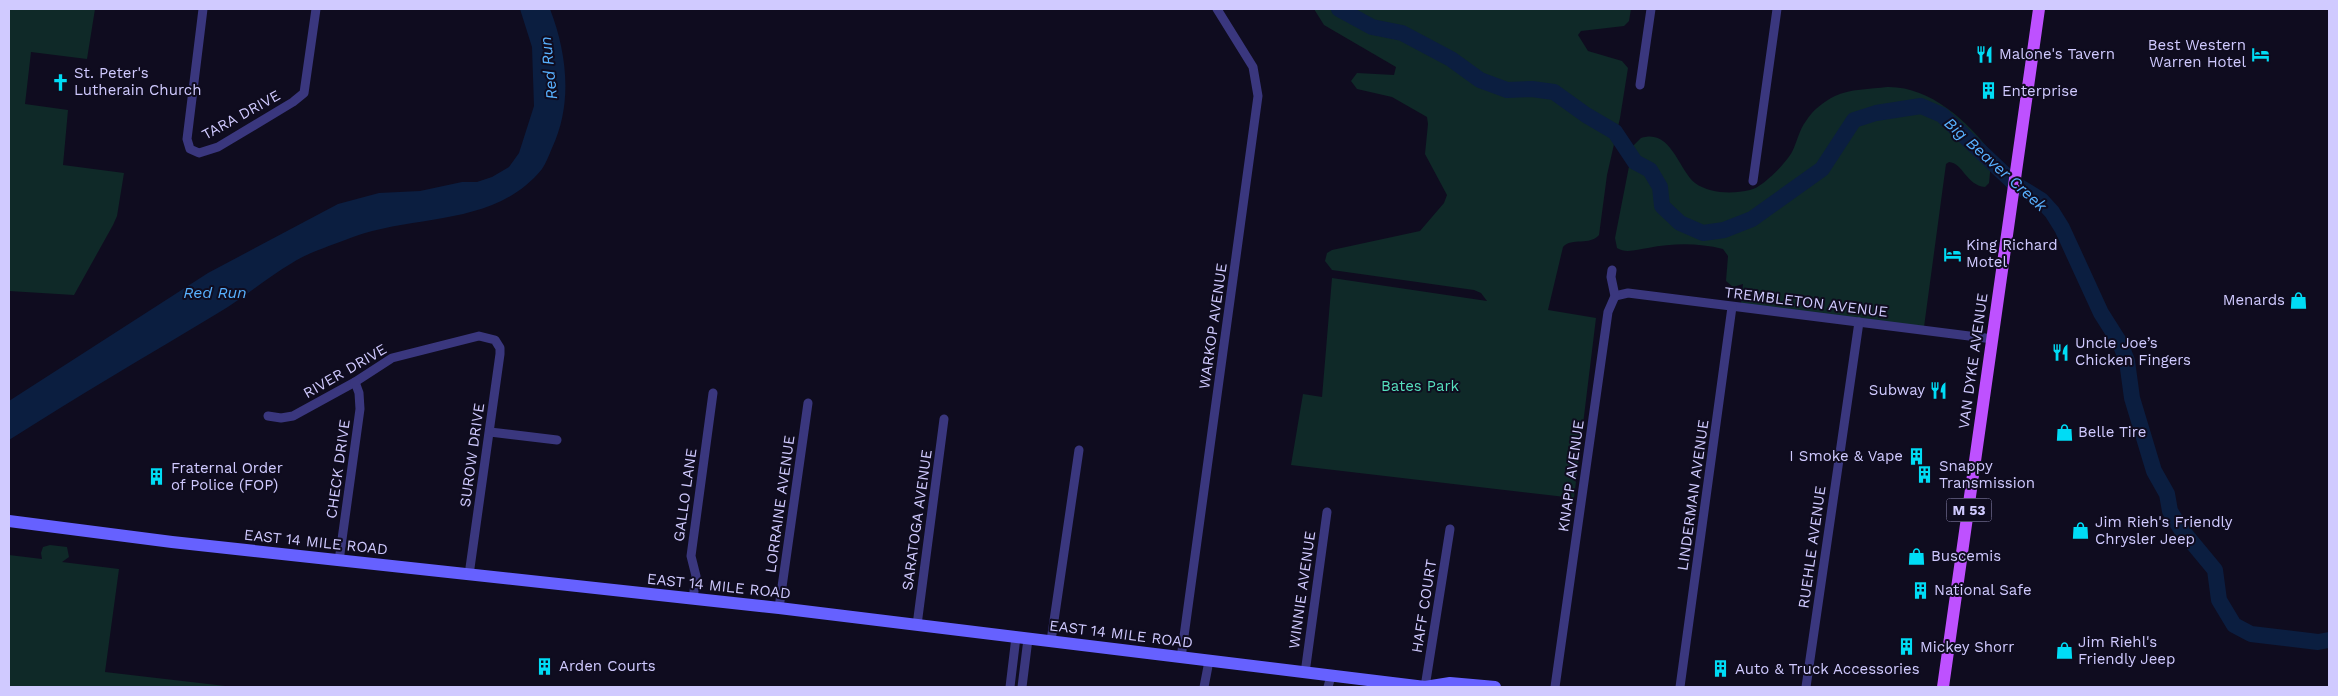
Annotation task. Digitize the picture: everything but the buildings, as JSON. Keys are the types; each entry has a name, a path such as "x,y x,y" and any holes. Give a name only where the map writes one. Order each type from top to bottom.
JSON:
{"main road":[{"name":"VAN DYKE AVENUE","path":"1944,687 2039,9"},
{"name":"EAST 14 MILE ROAD","path":"9,521 469,575 779,608 1305,673 1329,682 1425,687 1450,683 1495,687"}],"street":[{"name":"TARA DRIVE","path":"203,9 187,134 190,149 199,153 218,147 293,102 304,93 316,9"},
{"name":"WARKOP AVENUE","path":"1181,658 1258,96 1252,68 1217,9"},
{"path":"1640,85 1651,9"},
{"path":"1753,181 1777,9"},
{"name":"KNAPP AVENUE","path":"1555,687 1608,312 1615,296 1611,277 1612,270"},
{"name":"TREMBLETON AVENUE","path":"1615,296 1628,293 1993,339"},
{"name":"LINDERMAN AVENUE","path":"1680,687 1732,306"},
{"name":"RUEHLE AVENUE","path":"1806,687 1859,322"},
{"name":"RIVER DRIVE","path":"268,416 281,418 293,416 355,382 383,363 405,354 479,336 495,340"},
{"name":"SUROW DRIVE","path":"469,575 500,354 500,348 495,340"},
{"name":"CHECK DRIVE","path":"339,560 360,409 359,392 355,382"},
{"name":"GALLO LANE","path":"693,600 696,576 691,556 712,393"},
{"name":"LORRAINE AVENUE","path":"779,608 808,403"},
{"name":"SARATOGA AVENUE","path":"917,625 944,419"},
{"path":"490,432 557,440"},
{"path":"1051,642 1080,450"},
{"name":"WINNIE AVENUE","path":"1305,673 1327,512"},
{"name":"HAFF COURT","path":"1425,687 1450,529"},
{"path":"1010,687 1022,638"},
{"path":"1022,638 1022,687"},
{"path":"1204,687 1209,661"}],"green space":[{"path":"9,9 95,9 87,59 31,52 25,104 68,110 63,165 124,173 117,216 74,295 9,291"},
{"name":"Bates Park","path":"1314,9 1631,9 1629,21 1624,26 1581,31 1578,35 1588,51 1622,61 1628,68 1620,118 1607,175 1599,235 1591,240 1571,242 1563,247 1548,310 1596,318 1574,498 1291,465 1303,394 1322,397 1332,278 1487,301 1481,293 1474,290 1332,270 1325,261 1327,253 1332,250 1420,231 1444,203 1447,195 1425,154 1427,117 1392,97 1357,89 1351,81 1357,73 1394,75 1396,67 1324,25"},
{"path":"1887,87 1903,88 1933,99 1959,118 1992,153 1989,183 1985,187 1973,182 1954,163 1949,162 1946,164 1924,327 1741,304 1743,284 1733,287 1726,281 1728,256 1723,249 1686,244 1628,251 1617,248 1615,238 1633,146 1641,138 1651,136 1667,144 1689,177 1701,187 1722,192 1750,190 1761,185 1785,162 1792,152 1804,125 1812,113 1822,104 1835,96 1847,92"},
{"path":"50,545 67,547 69,557 62,562 119,569 105,672 234,687 9,687 9,555 42,559 43,547"}],"water":[{"name":"Red Run","path":"520,9 550,9 564,61 565,78 563,114 559,131 542,169 523,188 502,201 478,210 377,230 306,255 282,269 228,307 9,440 9,401 208,273 338,204 379,193 420,191 462,182 477,182 492,177 509,167 519,153 534,106 532,47"}],"waterway":[{"name":"Big Beaver Creek","path":"1339,9 1372,27 1402,33 1451,59 1480,80 1507,90 1532,89 1554,92 1586,115 1615,132 1635,162 1650,170 1660,187 1662,206 1680,223 1703,233 1724,230 1752,219 1822,169 1854,120 1876,113 1921,106 1942,115 2015,184 2041,200 2052,212 2062,228 2101,313 2120,343 2127,361 2132,398 2154,471 2167,494 2170,511 2181,529 2215,570 2219,600 2234,625 2251,634 2318,642 2329,640"}],"place":[{"name":"Malone's Tavern","path":"1985,54"},
{"name":"Best Western Warren Hotel","path":"2260,54"},
{"name":"St. Peter's Lutherain Church","path":"60,82"},
{"name":"Enterprise","path":"1988,91"},
{"name":"King Richard Motel","path":"1952,254"},
{"name":"Menards","path":"2299,300"},
{"name":"Uncle Joe’s Chicken Fingers","path":"2061,352"},
{"name":"Subway","path":"1939,390"},
{"name":"Belle Tire","path":"2064,432"},
{"name":"I Smoke & Vape","path":"1917,456"},
{"name":"Snappy Transmission","path":"1925,475"},
{"name":"Fraternal Order of Police (FOP)","path":"157,477"},
{"name":"Jim Rieh's Friendly Chrysler Jeep","path":"2081,531"},
{"name":"Buscemis","path":"1917,556"},
{"name":"National Safe","path":"1920,590"},
{"name":"Mickey Shorr","path":"1906,647"},
{"name":"Jim Riehl's Friendly Jeep","path":"2064,651"},
{"name":"Arden Courts","path":"545,666"},
{"name":"Auto & Truck Accessories","path":"1721,669"}]}
